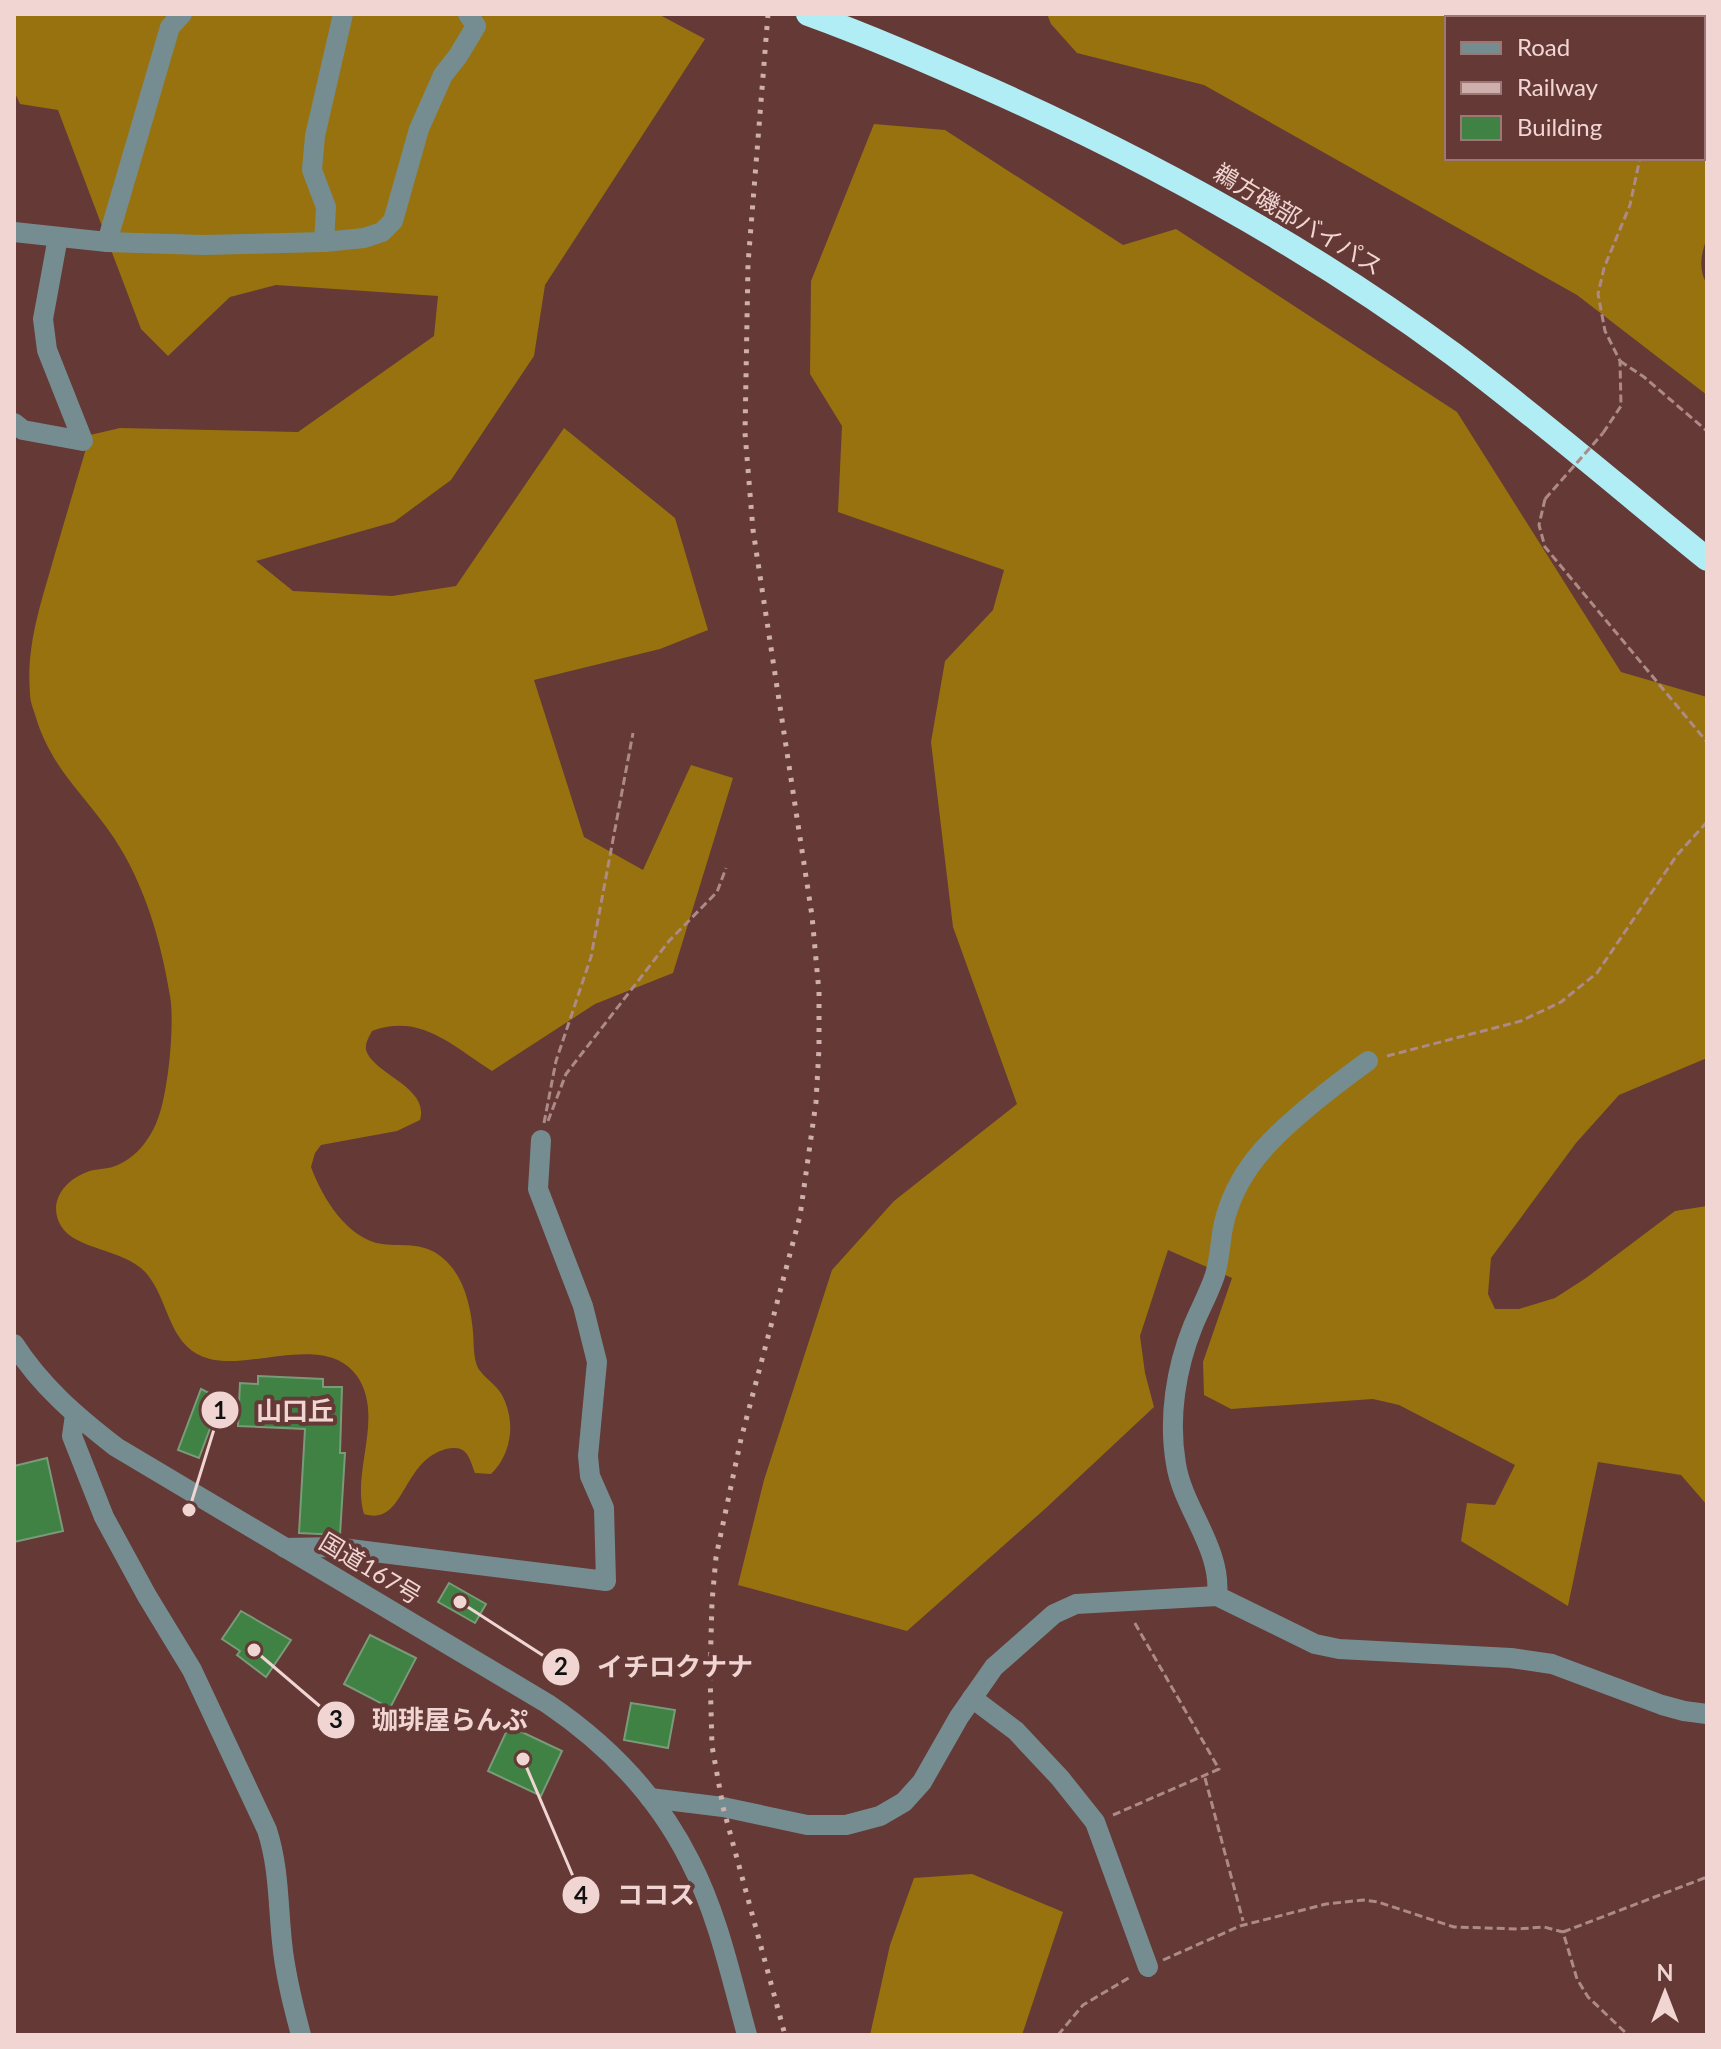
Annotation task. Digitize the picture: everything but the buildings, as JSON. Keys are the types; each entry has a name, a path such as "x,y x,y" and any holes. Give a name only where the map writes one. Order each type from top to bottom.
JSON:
{"highway":[{"name":"鵜方磯部バイパス","path":"814,16 890,45 1040,112 1158,168 1269,231 1453,354 1707,559"}],"street":[{"path":"107,242 170,27 182,14"},
{"path":"324,242 326,207 312,170 315,136 343,14"},
{"path":"14,232 107,242 204,245 324,242 364,238 382,232 393,221 419,129 443,75 476,26 468,14"},
{"path":"14,423 23,430 83,441 47,350 43,319 58,237"},
{"path":"1217,1596 1216,1570 1180,1484 1175,1462 1176,1383 1192,1328 1214,1279 1220,1259 1222,1231 1234,1191 1252,1163 1281,1133 1330,1088 1368,1061"},
{"path":"285,1548 334,1547 606,1581 604,1508 590,1476 588,1456 597,1362 583,1306 538,1189 541,1140"},
{"name":"国道167号","path":"14,1344 37,1377 75,1415 116,1447 559,1711 608,1752 650,1798 683,1848 720,1939 747,2035"},
{"path":"75,1415 72,1436 104,1517 192,1670 267,1830 274,1851 288,1981 301,2035"},
{"path":"650,1798 723,1807 807,1825 862,1822 887,1812 912,1794 994,1667 1024,1638 1059,1610 1076,1604 1121,1600 1217,1596 1315,1644 1339,1649 1511,1658 1552,1664 1662,1705 1707,1714"},
{"path":"972,1698 1016,1731 1095,1822 1148,1967"}],"path":[{"path":"1640,160 1630,205 1604,268 1598,294 1605,331 1620,361 1621,406 1603,433 1545,499 1539,525 1545,547 1707,742"},
{"path":"1620,361 1644,377 1707,431"},
{"path":"541,1140 556,1061 591,957 633,733"},
{"path":"1368,1061 1521,1021 1561,1002 1597,973 1677,855 1707,822"},
{"path":"541,1140 566,1074 669,941 717,892 726,868"},
{"path":"1095,1822 1219,1769 1121,1600"},
{"path":"1204,1776 1243,1921"},
{"path":"1058,2035 1083,2005 1148,1967 1240,1926 1326,1904 1363,1900 1454,1927 1544,1927 1563,1932 1707,1877"},
{"path":"1563,1932 1577,1979 1588,1997 1628,2035"}],"shaded area":[{"path":"14,14 658,14 705,39 545,285 534,356 451,480 394,522 256,561 293,591 392,596 456,586 564,428 675,518 708,630 660,649 534,680 584,837 643,870 691,765 733,778 673,973 595,1004 492,1071 421,1029 406,1026 372,1031 366,1050 371,1059 417,1099 421,1109 420,1120 397,1131 321,1145 311,1167 329,1203 358,1234 382,1244 430,1250 452,1267 468,1303 476,1364 502,1395 510,1426 504,1457 491,1474 475,1473 464,1451 446,1449 420,1466 396,1502 388,1511 377,1515 364,1514 361,1497 368,1426 365,1392 357,1376 344,1363 327,1356 308,1354 227,1361 197,1354 179,1336 157,1289 141,1268 79,1241 61,1226 57,1217 57,1200 65,1186 90,1171 124,1162 144,1145 152,1133 161,1110 167,1078 171,1008 162,955 135,875 114,838 52,755 32,704 29,676 32,641 40,608 90,435 120,428 298,432 434,336 438,296 276,285 230,297 168,356 141,329 58,110 20,104 14,91"},
{"path":"1047,14 1707,14 1707,238 1701,261 1707,284 1707,395 1577,295 1204,85 1077,53 1051,24"},
{"path":"874,124 945,130 1123,245 1176,229 1457,412 1621,672 1707,697 1707,1058 1619,1095 1576,1143 1491,1258 1488,1294 1495,1309 1519,1309 1555,1298 1675,1211 1707,1206 1707,1505 1681,1475 1598,1462 1568,1606 1461,1541 1467,1503 1495,1505 1515,1465 1399,1405 1373,1399 1231,1409 1204,1395 1203,1362 1232,1278 1168,1250 1140,1336 1154,1407 907,1631 738,1585 764,1480 832,1270 894,1201 1017,1104 953,927 931,742 945,661 993,610 1004,570 838,512 842,426 810,374 811,281"},
{"path":"972,1874 1063,1912 1022,2035 870,2035 890,1945 914,1878"}],"railway":[{"path":"768,14 748,264 745,433 753,530 812,916 819,992 819,1048 816,1102 800,1216 741,1439 716,1557 710,1673 712,1746 723,1807 785,2035"}],"place":[{"name":"山口丘","path":"189,1510"},
{"name":"イチロクナナ","path":"460,1602"},
{"name":"珈琲屋らんぷ","path":"254,1650"},
{"name":"ココス","path":"523,1759"}]}
